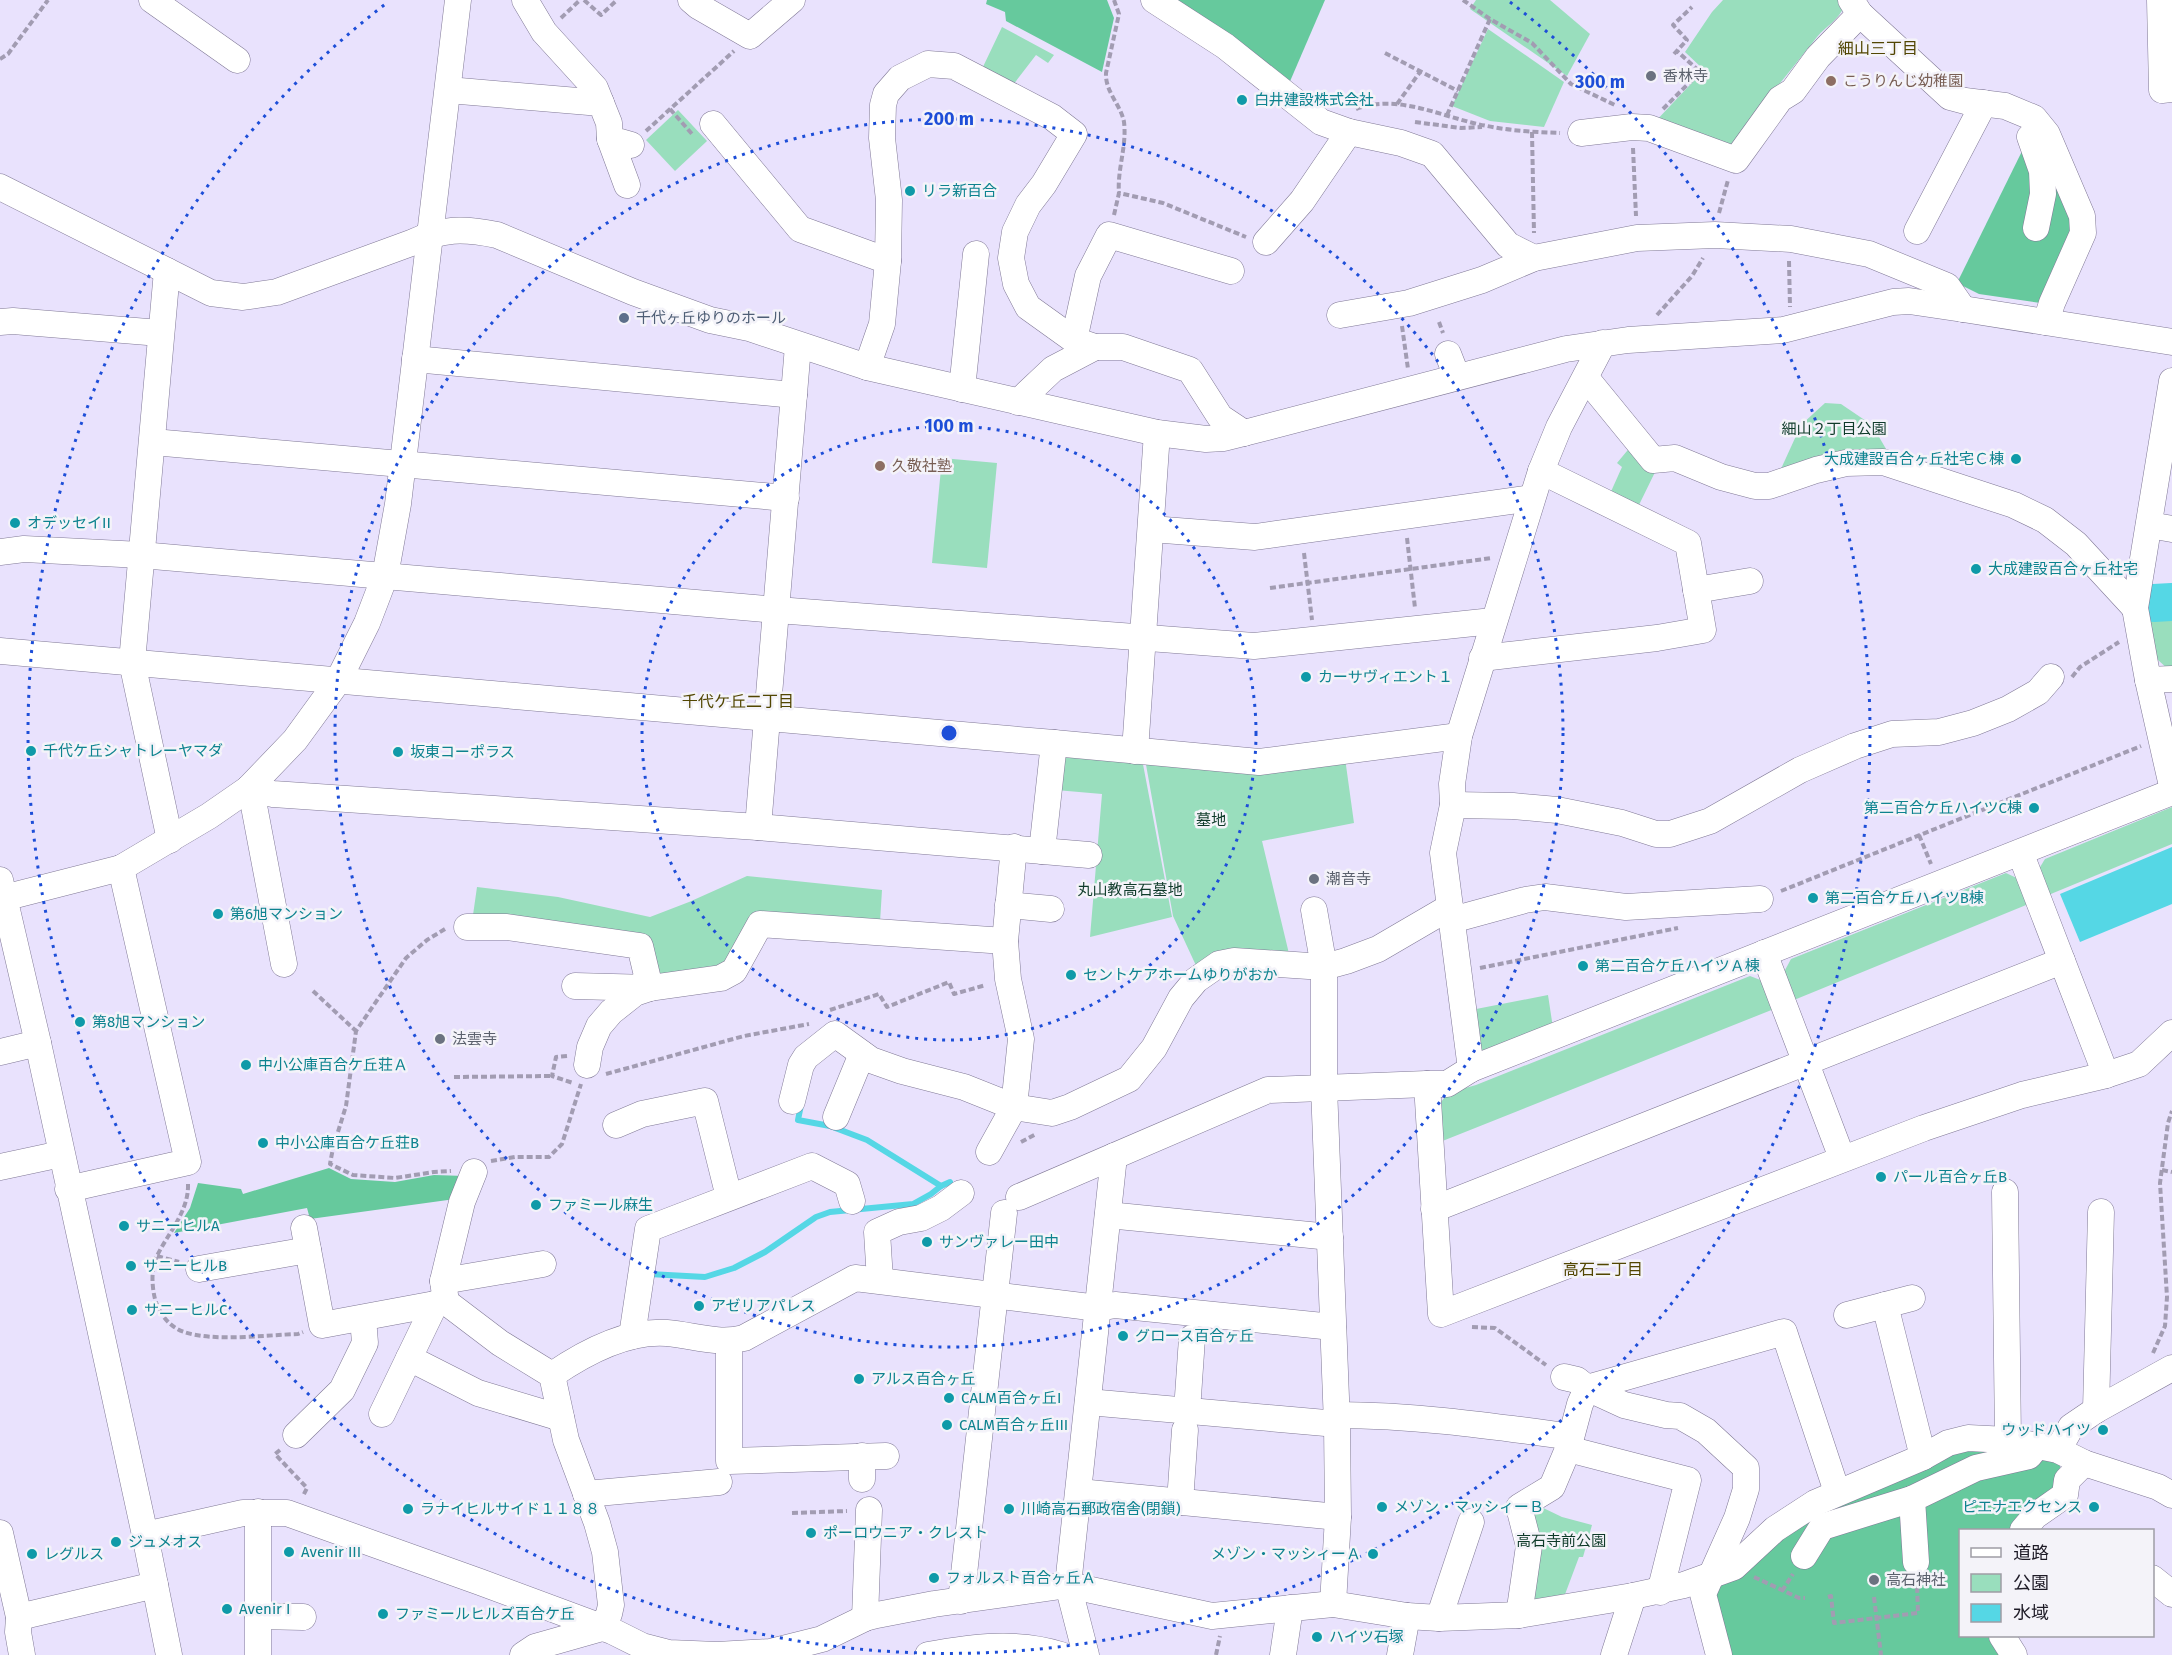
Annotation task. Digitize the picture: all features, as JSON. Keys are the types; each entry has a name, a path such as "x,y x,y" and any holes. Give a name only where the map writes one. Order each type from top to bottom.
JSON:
{"street":[{"path":"152,0 237,60"},
{"path":"169,1655 38,1043 1,892 121,868 170,840 248,789 295,740 338,681 367,623 385,576 398,504 458,0"},
{"path":"525,0 544,33 595,88 609,123 620,142 627,185"},
{"path":"691,0 750,36 792,0"},
{"path":"1154,0 1226,46 1321,122 1355,123 1432,154 1508,244 1534,258"},
{"path":"2160,0 2162,90 2172,90"},
{"path":"1581,133 1632,127 1649,128 1736,160 1780,99 1793,90 1856,7 1950,97 2005,106 2034,118 2047,134 2082,216 2083,233 2046,322"},
{"path":"867,367 882,324 888,261 890,200 882,138 883,105 886,94 900,78 928,64 954,66 1052,117 1074,134 1044,184 1028,205 1015,232 1011,258 1016,284 1028,307 1085,344 1123,346 1190,370 1220,417 1244,433"},
{"path":"448,90 601,103"},
{"path":"1917,231 1984,103"},
{"path":"1266,242 1302,201 1355,123"},
{"path":"713,124 800,229 888,261"},
{"path":"2036,228 2043,194 2042,171 2030,137 2040,126"},
{"path":"0,187 211,293 243,297 277,292 430,234 450,230 474,230 497,235 633,292 710,320 749,328 867,367 1157,433 1206,439 1224,438 1410,389 1449,354 1566,349 1634,340 1783,330 1893,302 1909,301 2172,342"},
{"path":"1017,402 1085,344 1088,276 1109,235 1231,271"},
{"path":"1340,315 1399,305 1482,280 1534,258 1637,238 1709,235 1788,239 1875,256 1947,286 1963,309"},
{"path":"962,389 976,254"},
{"path":"167,271 132,662 170,840"},
{"path":"0,322 13,321 160,333"},
{"path":"1471,1069 1443,853 1453,805 1452,784 1459,736 1541,471 1559,427 1603,343"},
{"path":"758,827 798,346"},
{"path":"416,358 794,395"},
{"path":"1586,378 1653,460 1675,458 1721,477 1755,486 1769,486 1846,462 1883,462 2014,505 2044,520 2076,544 2134,608 2160,679 2161,738 2172,786"},
{"path":"2134,608 2160,527 2172,381"},
{"path":"1135,751 1157,433"},
{"path":"153,442 786,498"},
{"path":"1482,658 1657,638 1703,630 1688,543 1541,471"},
{"path":"1151,529 1255,537 1532,498"},
{"path":"0,552 24,549 141,555 777,610 1254,646 1493,621"},
{"path":"1696,590 1750,581"},
{"path":"0,651 1259,762 1459,736"},
{"path":"1453,805 1513,806 1557,810 1623,823 1656,834 1670,834 1710,821 1800,770 1855,746 1892,734 1939,732 1973,723 2008,709 2059,681"},
{"path":"1042,850 1054,743"},
{"path":"248,789 273,794 758,827 1089,855"},
{"path":"248,789 254,806 284,964"},
{"path":"962,1601 995,1294 1011,1205 1114,1156 1268,1090 1446,1084 1471,1069 2172,792"},
{"path":"989,1152 1014,1107 1021,1039 1008,980 1005,940 1014,848"},
{"path":"2020,852 2106,1075"},
{"path":"68,1189 188,1162 121,868"},
{"path":"792,1101 801,1065 832,1022 862,1054 881,1064 964,1087 1014,1107 1052,1113 1129,1079 1154,1048 1189,989 1201,975 1219,964 1234,961 1324,966 1346,961 1378,949 1451,914 1545,897 1626,907 1760,899"},
{"path":"1008,905 1051,909"},
{"path":"1314,910 1324,966 1324,1087 1338,1517 1333,1604"},
{"path":"611,1012 581,986 650,988 721,978 734,971 760,924 1005,940"},
{"path":"467,927 507,927 640,945 650,988"},
{"path":"1764,953 1842,1158"},
{"path":"1434,1209 2062,961"},
{"path":"592,1073 590,1047 599,1026 611,1012 635,993 650,988"},
{"path":"1426,1084 1441,1314 1842,1158 2022,1095 2106,1075 2139,1064 2172,1033"},
{"path":"0,1052 38,1043"},
{"path":"836,1117 862,1054"},
{"path":"616,1125 642,1114 705,1101 729,1197"},
{"path":"0,1167 61,1154"},
{"path":"1086,1655 1068,1585 1114,1156"},
{"path":"632,1336 648,1229 812,1166 847,1184 852,1201"},
{"path":"382,1414 441,1296 467,1171"},
{"path":"2005,1192 2008,1440"},
{"path":"880,1280 877,1232 899,1222 921,1218 941,1208 961,1193"},
{"path":"1108,1215 1330,1237"},
{"path":"2096,1410 2107,1226"},
{"path":"199,1269 306,1239 322,1325 363,1318 543,1264"},
{"path":"552,1375 586,1354 632,1336 665,1333 729,1342 744,1338 855,1278 1098,1308 1115,1305 1333,1327"},
{"path":"441,1296 500,1343 552,1375 566,1440 597,1523 605,1552 610,1605 610,1638"},
{"path":"1847,1315 1912,1298"},
{"path":"1885,1305 1923,1457"},
{"path":"296,1435 342,1390 364,1342 363,1318"},
{"path":"1587,1388 1784,1332 1837,1492"},
{"path":"1180,1502 1192,1338"},
{"path":"729,1342 729,1461 870,1464"},
{"path":"409,1358 478,1393 561,1418"},
{"path":"1804,1556 1822,1527 1912,1499 1976,1468 2029,1456 2048,1448 2071,1427 2096,1410 2172,1368"},
{"path":"1564,1377 1577,1380 1587,1388 1624,1405 1680,1416 1706,1431 1746,1468 1746,1489 1723,1572"},
{"path":"1519,1615 1529,1546 1519,1507 1552,1486 1563,1442 1587,1388"},
{"path":"1088,1402 1186,1420 1336,1420 1383,1415 1463,1422 1563,1442 1688,1480 1660,1592"},
{"path":"1719,1655 1703,1594 1723,1572 1775,1529 1815,1503 1923,1457 1948,1443 1968,1438 2008,1440 2048,1448 2084,1463 2167,1487"},
{"path":"2024,1529 2035,1516 2065,1495 2067,1480 2084,1463"},
{"path":"586,1494 719,1482"},
{"path":"1078,1492 1338,1517"},
{"path":"1912,1499 1916,1562"},
{"path":"865,1618 869,1510"},
{"path":"258,1512 258,1655"},
{"path":"145,1535 243,1513 287,1513 436,1566 610,1638 669,1653 770,1652 822,1639 865,1618 934,1604 1068,1585 1212,1616 1333,1604 1407,1616 1439,1618 1519,1615 1660,1592 1723,1572"},
{"path":"1439,1618 1471,1522"},
{"path":"0,1533 18,1617 22,1655"},
{"path":"2154,1580 2172,1594"},
{"path":"18,1617 155,1585"},
{"path":"1614,1655 1633,1596"},
{"path":"1283,1655 1290,1608"},
{"path":"258,1616 303,1617"},
{"path":"1400,1655 1407,1616"},
{"path":"2003,1637 2014,1655"},
{"path":"523,1655 535,1647 610,1638"},
{"path":"928,1655 997,1646 1040,1648 1061,1655"}],"path":[{"path":"0,59 8,54 48,0"},
{"path":"584,0 601,15 617,0"},
{"path":"1109,235 1119,194 1118,183 1124,141 1124,120 1106,83 1119,14 1114,0"},
{"path":"1462,0 1532,43 1571,84 1621,107"},
{"path":"1649,128 1646,126 1700,72 1676,52 1687,40 1673,25 1692,7"},
{"path":"1447,115 1490,19"},
{"path":"620,142 750,36"},
{"path":"1385,53 1458,91"},
{"path":"1396,104 1420,72"},
{"path":"1355,123 1351,111 1364,106 1396,104 1486,126 1532,132 1581,133"},
{"path":"1405,120 1461,128 1486,126"},
{"path":"1532,132 1534,258"},
{"path":"1634,156 1637,238"},
{"path":"1709,235 1719,213 1730,171 1736,160"},
{"path":"1119,194 1162,203 1258,243 1266,242"},
{"path":"1788,239 1790,301"},
{"path":"1634,340 1692,276"},
{"path":"1399,305 1410,389"},
{"path":"1438,322 1449,354"},
{"path":"1407,543 1418,629"},
{"path":"1270,588 1514,556"},
{"path":"1305,559 1314,640"},
{"path":"2059,681 2108,649"},
{"path":"1760,899 2161,738"},
{"path":"1919,835 1938,884"},
{"path":"467,927 444,929 405,958 356,1031 346,1106 330,1164 353,1175 395,1178 434,1172 467,1171 485,1161 514,1157 549,1157 562,1144 592,1073 744,1036 820,1022 832,1022 879,994 886,1007 949,982 954,994 996,983"},
{"path":"1475,969 1686,927"},
{"path":"313,991 356,1031"},
{"path":"454,1077 552,1076"},
{"path":"1017,1144 1055,1125 1070,1107"},
{"path":"2138,1387 2165,1326 2167,1298 2160,1183 2168,1123 2172,1111"},
{"path":"2162,1170 2172,1172"},
{"path":"1441,1314 1442,1325 1495,1328 1564,1377"},
{"path":"275,1454 307,1488 295,1516"},
{"path":"792,1513 869,1510"},
{"path":"1828,1597 1831,1596 1834,1623 1918,1613 1916,1562"},
{"path":"1723,1572 1799,1598 1805,1598"},
{"path":"1874,1597 1881,1655"}],"green space":[{"path":"987,0 1107,0 1114,18 1102,72 1006,21 1005,12 986,4"},
{"path":"1165,0 1325,0 1288,86"},
{"path":"1476,0 1550,0 1590,34 1567,76 1470,9"},
{"path":"1723,0 1840,0 1844,6 1839,15 1817,37 1772,93 1730,152 1654,123 1704,70 1685,52 1712,12"},
{"path":"1002,27 1054,55 1048,63 1036,55 1013,85 981,71"},
{"path":"1488,29 1564,82 1544,127 1490,121 1452,106"},
{"path":"678,110 707,141 675,171 646,140"},
{"path":"2037,136 2074,226 2040,303 1979,294 1957,283 2028,139"},
{"name":"細山２丁目公園","path":"1825,403 1841,404 1872,425 1889,454 1780,471 1801,425"},
{"path":"1632,445 1658,466 1637,509 1609,496 1622,467 1617,463"},
{"path":"942,458 997,463 987,568 932,563"},
{"path":"2172,611 2172,671 2170,671 2157,659 2150,625 2151,612"},
{"name":"丸山教高石墓地","path":"1066,752 1142,759 1172,917 1090,937 1102,794 1056,790"},
{"name":"墓地","path":"1345,758 1354,823 1262,841 1291,962 1199,972 1173,916 1145,759"},
{"path":"2172,807 2172,844 2046,896 2037,872 2045,859"},
{"path":"2006,873 2023,881 2031,903 1794,1000 1784,972 1791,959"},
{"path":"747,876 882,890 880,922 765,916 729,966 654,981 644,943 472,922 477,887 558,897 650,917"},
{"path":"1750,976 1763,981 1774,1009 1440,1142 1437,1107 1448,1093 1476,1085"},
{"path":"1548,995 1553,1028 1488,1053 1476,1051 1471,1010"},
{"path":"329,1168 351,1179 395,1182 434,1175 465,1176 455,1199 310,1219 307,1208 174,1233 190,1208 198,1183 241,1189 243,1194"},
{"path":"2006,1447 2061,1463 2055,1489 2029,1509 2011,1529 1959,1529 1959,1637 1992,1637 2003,1655 1727,1655 1710,1592 1768,1539 1952,1451"},
{"name":"高石寺前公園","path":"1537,1505 1562,1517 1592,1525 1583,1557 1579,1557 1564,1597 1538,1602 1531,1594 1532,1520"}],"water":[{"path":"2172,847 2172,904 2080,942 2060,894"}],"waterway":[{"path":"2154,603 2172,602"},
{"path":"801,1105 798,1120 830,1126 867,1140 941,1186"},
{"path":"649,1274 705,1277 734,1268 765,1252 816,1217 830,1212 913,1204 950,1182"}],"place":[{"name":"香林寺","path":"1651,76"},
{"name":"こうりんじ幼稚園","path":"1831,81"},
{"name":"白井建設株式会社","path":"1242,100"},
{"name":"リラ新百合","path":"910,191"},
{"name":"千代ヶ丘ゆりのホール","path":"624,318"},
{"name":"大成建設百合ヶ丘社宅Ｃ棟","path":"2016,459"},
{"name":"久敬社塾","path":"880,466"},
{"name":"オデッセイII","path":"15,523"},
{"name":"大成建設百合ヶ丘社宅","path":"1976,569"},
{"name":"カーサヴィエント１","path":"1306,677"},
{"name":"千代ケ丘シャトレーヤマダ","path":"31,751"},
{"name":"坂東コーポラス","path":"398,752"},
{"name":"第二百合ケ丘ハイツC棟","path":"2034,808"},
{"name":"潮音寺","path":"1314,879"},
{"name":"第二百合ケ丘ハイツB棟","path":"1813,898"},
{"name":"第6旭マンション","path":"218,914"},
{"name":"第二百合ケ丘ハイツＡ棟","path":"1583,966"},
{"name":"セントケアホームゆりがおか","path":"1071,975"},
{"name":"第8旭マンション","path":"80,1022"},
{"name":"法雲寺","path":"440,1039"},
{"name":"中小公庫百合ケ丘荘Ａ","path":"246,1065"},
{"name":"中小公庫百合ケ丘荘B","path":"263,1143"},
{"name":"パール百合ヶ丘B","path":"1881,1177"},
{"name":"ファミール麻生","path":"536,1205"},
{"name":"サニーヒルA","path":"124,1226"},
{"name":"サンヴァレー田中","path":"927,1242"},
{"name":"サニーヒルB","path":"131,1266"},
{"name":"アゼリアパレス","path":"699,1306"},
{"name":"サニーヒルC","path":"132,1310"},
{"name":"グロース百合ヶ丘","path":"1123,1336"},
{"name":"アルス百合ヶ丘","path":"859,1379"},
{"name":"CALM百合ヶ丘I","path":"949,1398"},
{"name":"CALM百合ヶ丘III","path":"947,1425"},
{"name":"ウッドハイツ","path":"2103,1430"},
{"name":"メゾン・マッシィーＢ","path":"1382,1507"},
{"name":"ピエナエクセンス","path":"2094,1507"},
{"name":"ラナイヒルサイド１１８８","path":"408,1509"},
{"name":"川崎高石郵政宿舎(閉鎖)","path":"1009,1509"},
{"name":"ポーロウニア・クレスト","path":"811,1533"},
{"name":"ジュメオス","path":"116,1542"},
{"name":"Avenir III","path":"289,1552"},
{"name":"レグルス","path":"32,1554"},
{"name":"メゾン・マッシィーＡ","path":"1373,1554"},
{"name":"フォルスト百合ヶ丘Ａ","path":"934,1578"},
{"name":"高石神社","path":"1874,1580"},
{"name":"Avenir I","path":"227,1609"},
{"name":"ファミールヒルズ百合ケ丘","path":"383,1614"},
{"name":"ハイツ石塚","path":"1317,1637"}],"district":[{"name":"細山三丁目","path":"1878,48"},
{"name":"千代ケ丘二丁目","path":"738,701"},
{"name":"高石二丁目","path":"1603,1269"}]}
